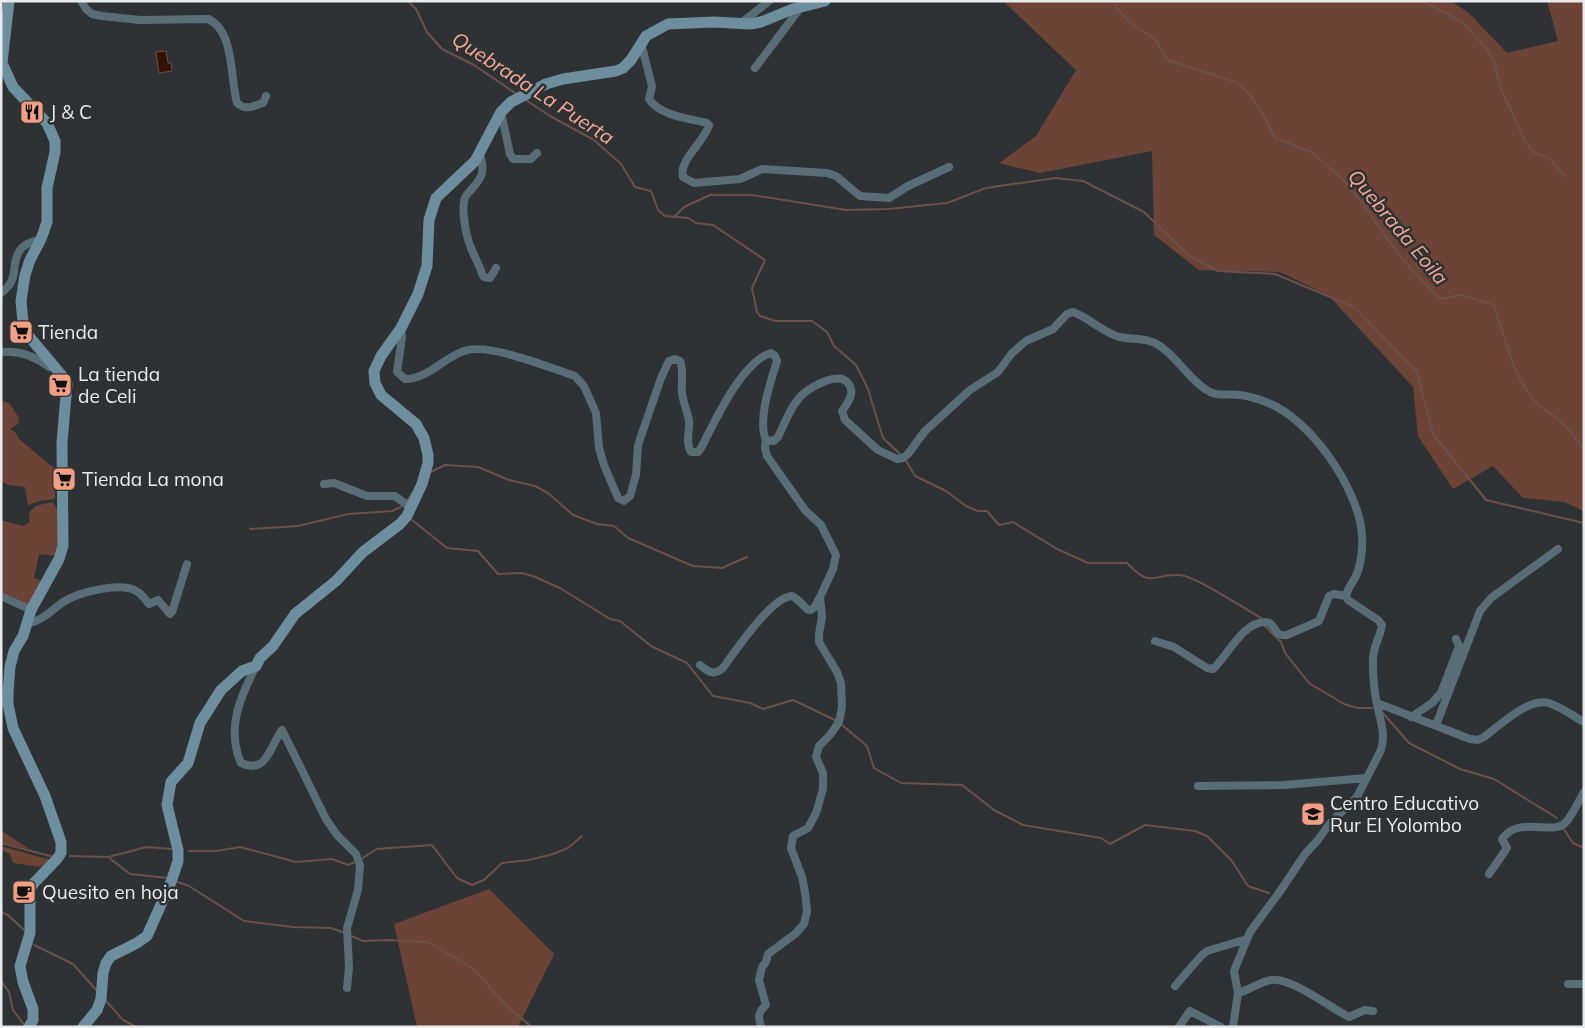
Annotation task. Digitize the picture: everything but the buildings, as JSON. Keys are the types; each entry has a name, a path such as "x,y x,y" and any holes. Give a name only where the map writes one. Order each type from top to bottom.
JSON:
{"main road":[{"path":"9,1 2,63 13,87 47,123 55,141 55,152 47,188 47,222 42,239 30,260 25,275 21,301 23,322 27,334 63,377 67,389 62,443 63,546 59,559 30,610 23,636 14,650 10,667 8,704 13,728 45,796 59,835 61,847 61,853 57,859 30,889 30,933 20,966 22,982 33,1009 33,1020 29,1027"},
{"path":"83,1027 97,1010 101,993 102,973 106,963 111,956 137,943 146,936 172,879 178,861 178,850 167,805 172,782 188,763 200,723 221,690 242,671 256,666 260,658 273,646 295,614 336,581 363,552 400,524 407,516 422,484 428,463 424,438 416,424 381,395 374,378 376,364 401,328 418,294 428,266 429,220 436,198 448,185 467,170 480,153 501,112 516,99 563,78 616,71 623,68 646,36 674,22 740,24 761,22 801,7 825,1"}],"street":[{"path":"82,1 86,9 92,14 102,16 140,20 208,19 215,22 223,36 231,60 237,103 244,107 252,107 263,103 266,96"},
{"path":"740,24 769,1"},
{"path":"755,68 801,7"},
{"path":"641,43 652,86 650,99 653,105 660,110 709,124 697,146 682,166 683,177 688,181 703,183 740,179 762,169 826,173 836,176 860,196 889,198 908,186 949,167"},
{"path":"501,112 510,154 513,159 531,159 537,152"},
{"path":"480,153 483,163 482,176 467,194 464,202 466,224 470,246 482,274 490,278 496,268"},
{"path":"1,293 12,282 20,250 28,244 42,239"},
{"path":"766,440 774,440 778,437 795,403 804,394 816,385 838,378 847,382 851,389 850,397 842,411 845,420 878,450 897,459 903,458 925,431 970,390 998,372 1012,353 1032,338 1053,329 1067,314 1074,312 1119,337 1148,340 1158,344 1182,365 1196,381 1211,392 1239,394 1267,402 1305,428 1342,475 1351,492 1356,509 1362,534 1362,544 1356,578 1348,587 1346,596"},
{"path":"401,328 402,337 397,372 405,380 418,377 455,355 474,348 498,351 576,376 584,386 596,413 599,448 604,465 621,500 624,501 630,496 636,475 638,446 661,378 669,361 675,359 680,361 682,367 682,396 689,421 688,447 694,453 698,452 701,448 727,399 745,373 766,354 771,353 775,356 777,361 766,400 764,424 767,456 805,510 821,525 836,555 833,569 814,609 808,610 792,596 780,600 757,624 722,669 717,673 711,673 700,665"},
{"path":"1,352 18,352 30,355 40,359 59,374"},
{"path":"324,484 334,483 367,496 394,496 411,508"},
{"path":"1436,725 1480,611 1491,598 1558,549"},
{"path":"27,624 37,621 50,614 64,602 87,592 122,587 137,592 149,604 158,600 170,614 187,564"},
{"path":"1155,641 1174,647 1207,668 1213,668 1221,662 1246,629 1253,624 1266,622 1271,624 1277,634 1287,635 1320,621 1330,596 1334,594 1346,596 1348,600 1378,620 1382,625 1374,646 1372,659 1377,703 1384,731 1384,741 1381,750 1357,796 1331,822 1318,841 1305,854 1262,914 1247,939 1234,971 1238,993 1233,1027"},
{"path":"1,596 30,610"},
{"path":"761,1027 758,1018 760,1010 766,1005 759,980 762,967 766,962 768,954 795,934 804,924 806,911 805,892 802,877 791,848 793,836 808,828 816,813 823,789 823,774 816,757 818,746 830,735 839,722 842,707 841,683 837,672 819,642 822,608 820,597"},
{"path":"1411,717 1432,703 1442,693 1459,646 1456,639"},
{"path":"256,666 238,704 235,734 237,753 241,763 248,766 264,762 282,730 326,819 337,835 356,854 360,865 356,899 347,928 349,967 347,988"},
{"path":"1377,703 1470,739 1478,740 1526,706 1540,702 1549,703 1584,722"},
{"path":"1198,786 1284,785 1366,778"},
{"path":"1489,874 1507,848 1502,839 1506,835 1522,827 1557,828 1565,823 1584,792"},
{"path":"1174,986 1201,956 1208,951 1247,939"},
{"path":"1238,993 1274,979 1301,989 1348,1017 1365,1010 1373,1011"},
{"path":"1568,984 1584,984"},
{"path":"1179,1027 1190,1011 1221,1027"}],"shaded area":[{"path":"1003,1 1451,1 1469,13 1507,53 1558,41 1547,1 1584,1 1584,511 1564,502 1523,498 1493,466 1453,489 1418,436 1413,387 1328,295 1280,272 1199,270 1154,235 1152,151 1040,173 999,163 1036,136 1076,70"},
{"path":"166,51 168,63 171,63 172,71 159,73 156,52"},
{"path":"4,401 10,404 19,418 18,424 10,429 55,469 55,499 39,501 28,505 25,487 8,485 1,481 1,406"},
{"path":"53,502 59,513 57,556 39,554 34,578 42,581 28,605 1,592 1,520 23,526 30,522 29,513 35,506"},
{"path":"2,831 29,849 1,842"},
{"path":"1,846 50,860 42,867 13,863 10,854 1,850"},
{"path":"489,889 554,954 518,1027 417,1027 394,924"}],"waterway":[{"name":"Quebrada La Puerta","path":"408,1 416,9 427,32 442,49 474,65 518,95"},
{"name":"Quebrada Eoila","path":"1114,1 1117,9 1132,24 1155,39 1168,60 1235,82 1242,87 1258,106 1274,137 1313,153 1349,185 1402,259 1440,299 1462,295 1494,305 1511,358 1522,383 1540,406 1562,423 1584,451"},
{"path":"1422,1 1462,22 1487,49 1495,64 1501,89 1526,143 1535,153 1549,158 1566,177"},
{"path":"526,100 550,116 594,140 621,164 635,187 651,191 658,210 665,216 688,218 696,223 713,225 765,260 752,288 757,312 760,316 776,321 812,321 827,332 834,346 856,365 868,389 883,438 900,454"},
{"name":"Quebrada La Puerta","path":"674,217 684,207 710,195 752,195 846,210 888,209 947,203 986,188 1055,178 1083,181 1144,212 1188,255 1218,271 1275,274 1354,307 1417,372 1433,434 1486,500 1584,523"},
{"path":"905,459 915,476 946,491 966,506 978,511 987,511 999,525 1013,522 1057,549 1088,563 1127,563 1135,571 1147,578 1170,575 1186,576 1207,586 1261,618"},
{"path":"431,472 445,465 478,467 509,480 535,486 548,493 573,515 597,524 614,526 628,538 693,566 722,568 747,557"},
{"path":"407,501 412,493"},
{"path":"250,529 298,526 348,514 392,511 401,507"},
{"path":"412,520 447,548 478,551 498,574 521,573 533,576 560,588 610,619 620,621 651,646 687,663 713,696 750,703 763,709 793,700 837,721"},
{"path":"1263,624 1281,642 1285,653 1309,683 1344,704 1357,708 1372,708"},
{"path":"1382,712 1409,743 1460,769 1494,779 1557,818"},
{"path":"842,725 867,746 874,768 901,783 962,785 994,810 1023,825 1101,838 1110,844 1145,825 1195,831 1207,836 1232,861 1248,886 1269,893"},
{"path":"1563,828 1573,843 1584,848"},
{"path":"361,859 377,849 432,845 457,878 472,885 484,880 502,863 529,860 553,854 568,848 582,836"},
{"path":"1,843 54,857"},
{"path":"108,857 147,847 172,849"},
{"path":"189,851 216,851 240,847 296,862 332,859 348,865 357,861"},
{"path":"70,856 108,857 130,874 168,878"},
{"path":"175,881 189,886 244,921 293,927 331,928 345,933"},
{"path":"1,912 8,915 25,931"},
{"path":"349,935 363,941 428,942 472,968 510,1009 532,1027"},
{"path":"34,945 73,964 98,992"},
{"path":"1,981 9,992 13,1010 25,1026"},
{"path":"106,1001 123,1020 136,1027"}],"place":[{"name":"J & C","path":"32,112"},
{"name":"Tienda","path":"21,332"},
{"name":"La tienda de Celi","path":"60,385"},
{"name":"Tienda La mona","path":"64,479"},
{"name":"Centro Educativo Rur El Yolombo","path":"1313,814"},
{"name":"Quesito en hoja","path":"24,892"}]}
